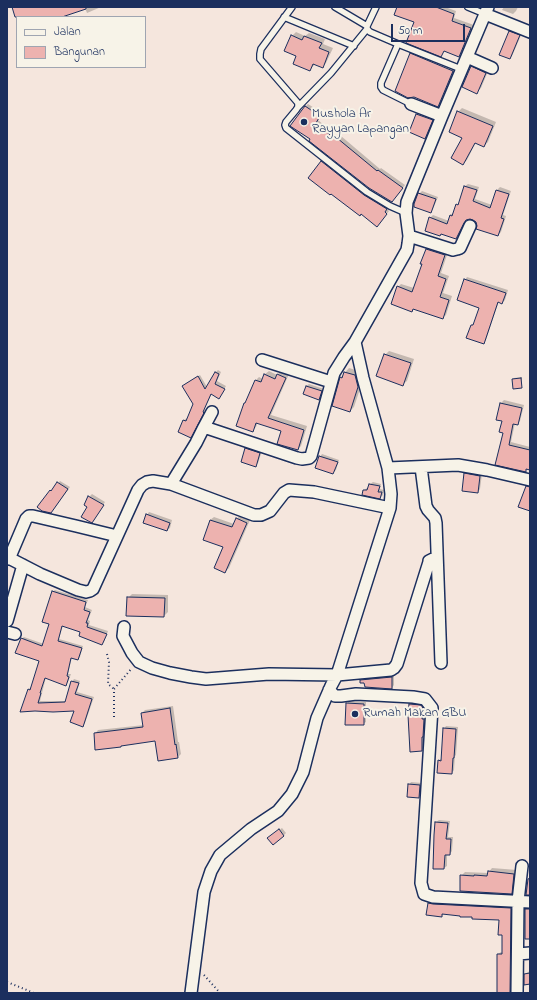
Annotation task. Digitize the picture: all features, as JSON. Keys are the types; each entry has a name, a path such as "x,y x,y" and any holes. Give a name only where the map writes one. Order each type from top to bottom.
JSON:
{"street":[{"path":"204,427 297,458 309,458 311,456 334,373 355,342 407,250 409,236 406,213 409,195 487,11 530,32"},
{"path":"467,57 492,68"},
{"path":"411,104 442,116"},
{"path":"409,236 453,250 460,248 470,226"},
{"path":"192,993 204,892 211,871 220,855 250,829 278,811 292,794 303,772 317,718 337,675 390,508 391,494 388,468 363,378 355,342"},
{"path":"262,360 331,382"},
{"path":"171,484 196,443 212,412"},
{"path":"388,468 458,465 530,480"},
{"path":"421,467 426,506 436,520 441,663"},
{"path":"117,536 29,516 8,558 40,574 78,590 86,592 90,591 93,589 138,490 147,482 171,484 254,515 261,515 270,511 284,493 289,490 314,492 390,508"},
{"path":"124,627 123,636 132,653 139,662 152,668 170,673 206,679 269,674 337,675 391,670 397,664 428,562 431,560 437,560"},
{"path":"7,621 23,565"},
{"path":"329,690 335,696 356,694 413,696 425,699 432,708 421,883 424,894 433,897 530,902"},
{"path":"517,993 518,901 522,866"},
{"path":"518,954 530,953"}],"lane":[{"path":"292,7 261,49 260,59 298,103 298,107"},
{"path":"335,7 367,28 370,32 462,69"},
{"path":"376,7 367,28 354,46 331,73 298,107 285,125 286,128 367,192 390,206 406,213"},
{"path":"468,7 487,11"},
{"path":"284,17 354,46"},
{"path":"398,44 381,83 381,87 383,90 411,104"}],"path":[{"path":"107,654 109,662 108,684 114,688"},
{"path":"114,717 114,688 130,669 139,662"},
{"path":"195,965 220,993"},
{"path":"7,982 34,993"}],"building":[{"path":"12,7 86,7 86,9 65,16 15,17"},
{"path":"397,7 436,7 454,14 452,21 471,28 459,57 444,51 441,57 406,43 414,22 394,15"},
{"path":"509,31 520,35 510,59 499,55"},
{"path":"291,35 302,40 304,36 322,43 319,48 329,52 323,68 313,64 310,71 293,64 296,56 284,51"},
{"path":"410,53 453,71 438,107 414,97 408,98 395,91"},
{"path":"471,66 486,73 477,94 462,87"},
{"path":"305,106 320,116 316,123 336,140 337,138 377,171 378,170 403,188 392,202 369,188 309,141 310,139 290,126"},
{"path":"457,111 493,126 484,147 475,143 463,165 451,158 462,138 449,132"},
{"path":"416,114 433,120 425,139 409,132"},
{"path":"321,161 364,195 387,209 385,212 387,214 377,227 361,214 360,216 308,178"},
{"path":"464,186 477,190 473,201 490,208 496,190 509,194 501,218 504,219 498,236 476,229 476,222 470,219 466,220 456,239 425,231 429,217 447,224 450,215 452,216 456,204 458,205"},
{"path":"418,193 436,199 431,213 414,207"},
{"path":"426,249 445,255 438,276 446,279 440,297 449,300 443,319 413,309 412,312 391,304 397,286 412,292"},
{"path":"464,279 506,293 502,304 498,302 484,344 466,338 471,325 473,325 479,308 457,300"},
{"path":"384,354 411,363 403,386 376,376"},
{"path":"215,372 219,374 215,384 225,389 219,399 211,394 203,412 204,413 191,438 178,432 183,420 186,421 193,404 182,386 198,376 205,389"},
{"path":"344,372 355,375 358,387 350,412 332,406 340,377 342,378"},
{"path":"264,374 275,379 277,374 286,378 268,418 304,430 298,450 277,444 281,431 256,423 253,432 236,426 244,403 255,380 261,382"},
{"path":"521,378 522,388 513,389 512,379"},
{"path":"306,386 322,391 319,400 303,394"},
{"path":"500,403 522,408 518,425 513,424 509,445 530,450 530,470 526,469 526,472 495,465 503,433 499,432 502,421 496,420"},
{"path":"245,448 260,453 256,467 241,462"},
{"path":"319,456 338,462 333,474 315,468"},
{"path":"464,473 480,476 478,493 462,491"},
{"path":"57,482 68,489 51,513 42,511 37,507"},
{"path":"369,484 380,486 378,492 382,492 380,499 362,495 363,490 367,490"},
{"path":"526,486 530,487 530,511 518,507"},
{"path":"88,496 104,505 92,523 81,517 87,507 84,505"},
{"path":"146,514 170,523 167,531 143,523"},
{"path":"236,518 247,523 225,573 214,568 223,547 203,540 210,520 232,527"},
{"path":"52,591 86,602 84,610 90,612 86,623 88,623 87,627 107,634 102,645 79,636 80,632 62,626 58,641 82,648 78,660 71,658 67,676 69,677 66,686 45,678 40,693 38,703 65,702 71,681 79,683 75,694 92,699 83,727 70,722 74,711 20,712 28,689 30,690 39,661 15,653 21,638 42,646 49,624 42,622"},
{"path":"127,597 165,598 164,617 126,616"},
{"path":"392,677 392,689 365,687 364,683 360,683 360,680"},
{"name":"Rumah Makan GBU","path":"346,703 364,704 364,725 345,725"},
{"path":"409,704 421,705 423,708 422,719 424,719 422,751 410,752 408,715"},
{"path":"170,708 178,758 158,761 155,741 95,750 94,733 143,727 141,713"},
{"path":"443,728 456,729 452,774 437,773 438,760 441,761"},
{"path":"408,784 420,785 419,798 407,797"},
{"path":"435,822 448,823 446,839 451,839 450,855 445,855 444,869 433,869"},
{"path":"279,829 284,836 273,845 267,838"},
{"path":"488,871 514,874 512,894 460,891 460,875 487,876"},
{"path":"530,878 530,895 526,895 528,879"},
{"path":"428,903 511,908 510,993 497,993 497,954 502,954 502,935 498,935 499,920 472,919 472,917 442,914 442,917 426,915"},
{"path":"525,909 530,909 530,939 525,939"},
{"path":"530,973 530,984 524,985 524,974"}],"place":[{"name":"Mushola Ar Rayyan Lapangan","path":"304,122"},
{"name":"Rumah Makan GBU","path":"355,714"}]}
